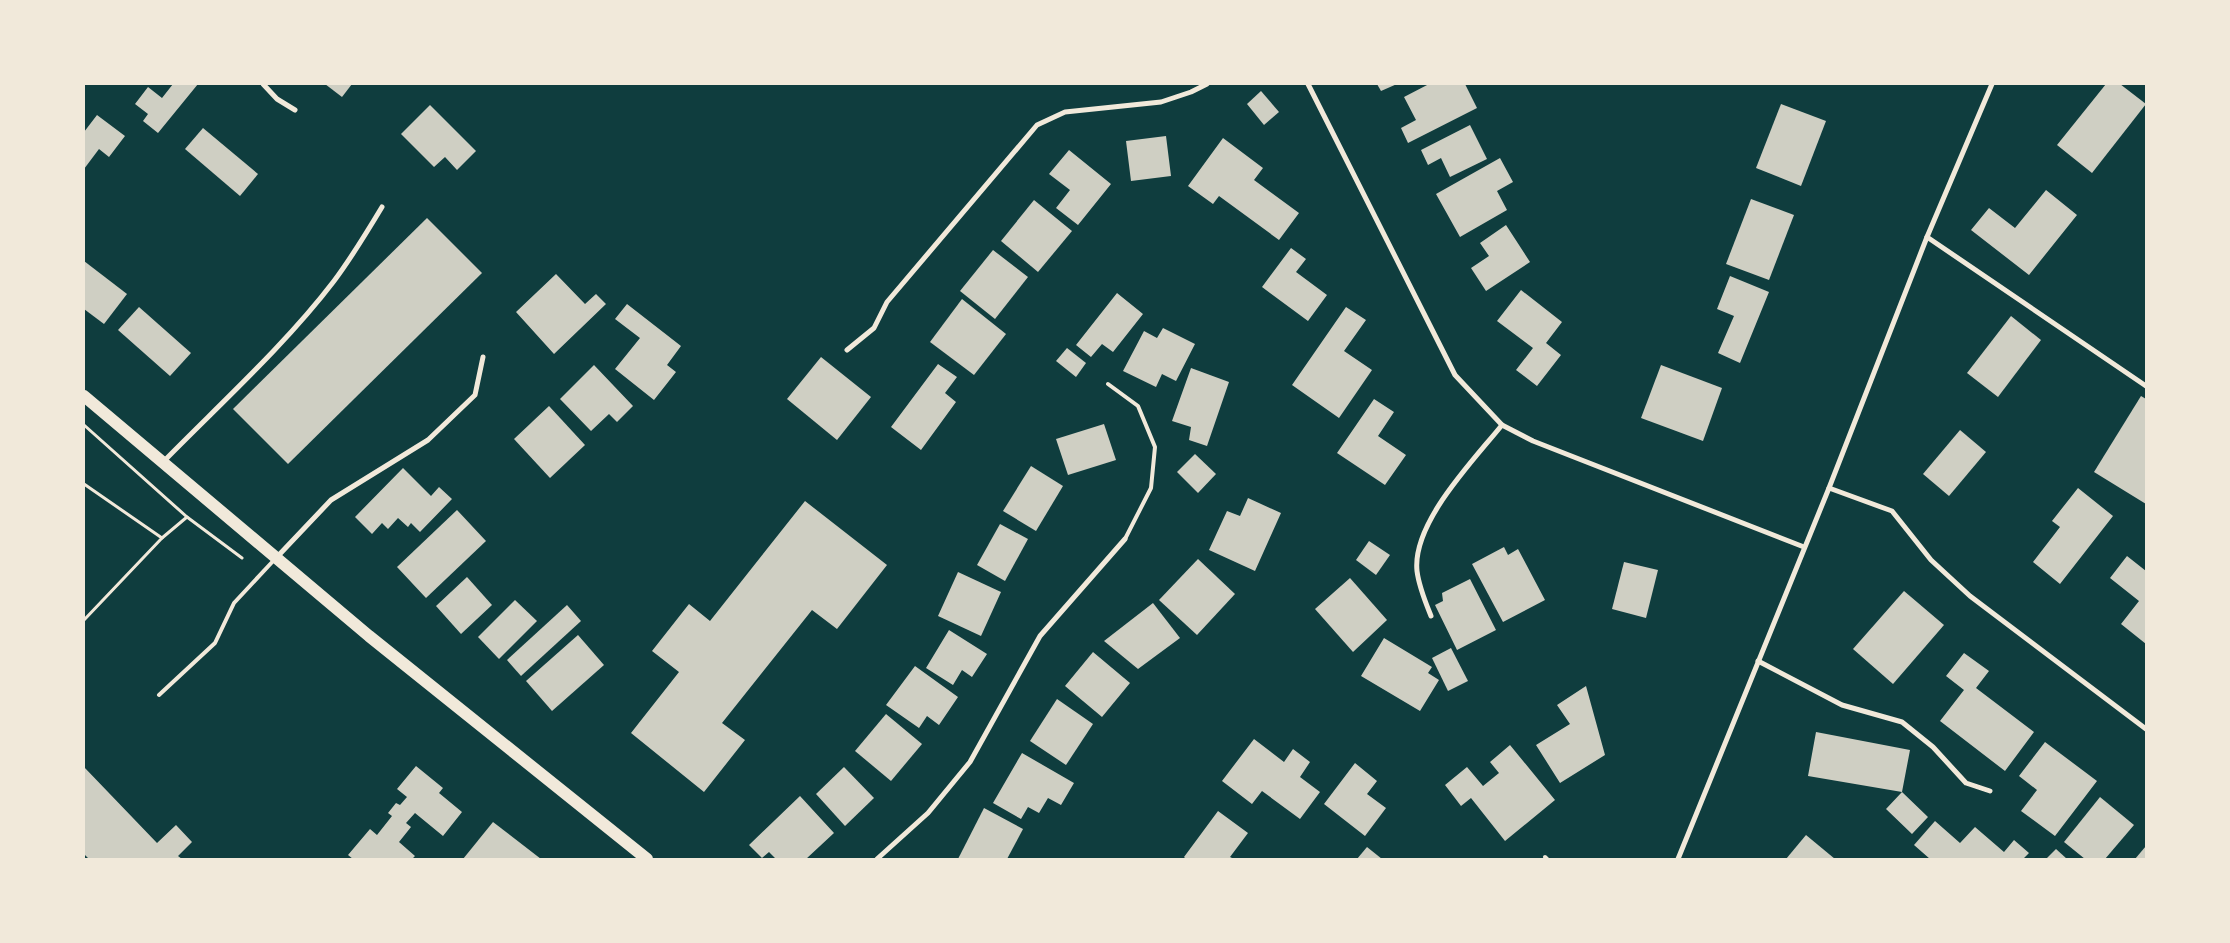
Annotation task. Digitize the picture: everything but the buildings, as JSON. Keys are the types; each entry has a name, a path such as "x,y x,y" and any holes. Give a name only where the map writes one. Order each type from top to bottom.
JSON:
{"main road":[{"path":"84,396 369,636 647,859"}],"street":[{"path":"263,84 277,99 295,110"},
{"path":"847,350 874,328 887,302 1037,126 1065,112 1161,102 1207,84"},
{"path":"1308,84 1455,375 1502,425 1533,441 1804,547"},
{"path":"1678,859 1829,488 1928,237 1992,84"},
{"path":"162,463 268,356 333,282 356,252 382,207"},
{"path":"1928,237 2146,386"},
{"path":"276,557 331,500 428,440 476,395 483,357"},
{"path":"1431,616 1421,591 1417,571 1417,557 1421,539 1437,507 1502,425"},
{"path":"1829,488 1892,511 1931,560 1970,596 2146,729"},
{"path":"877,859 928,813 970,762 1040,636 1125,539"},
{"path":"1758,661 1842,705 1902,722 1933,747 1966,783 1990,791"}],"lane":[{"path":"1108,384 1138,406 1155,447 1150,488 1125,539"},
{"path":"158,695 215,643 234,603 276,557"}],"path":[{"path":"84,484 162,538"},
{"path":"84,620 162,538 187,517"}]}
